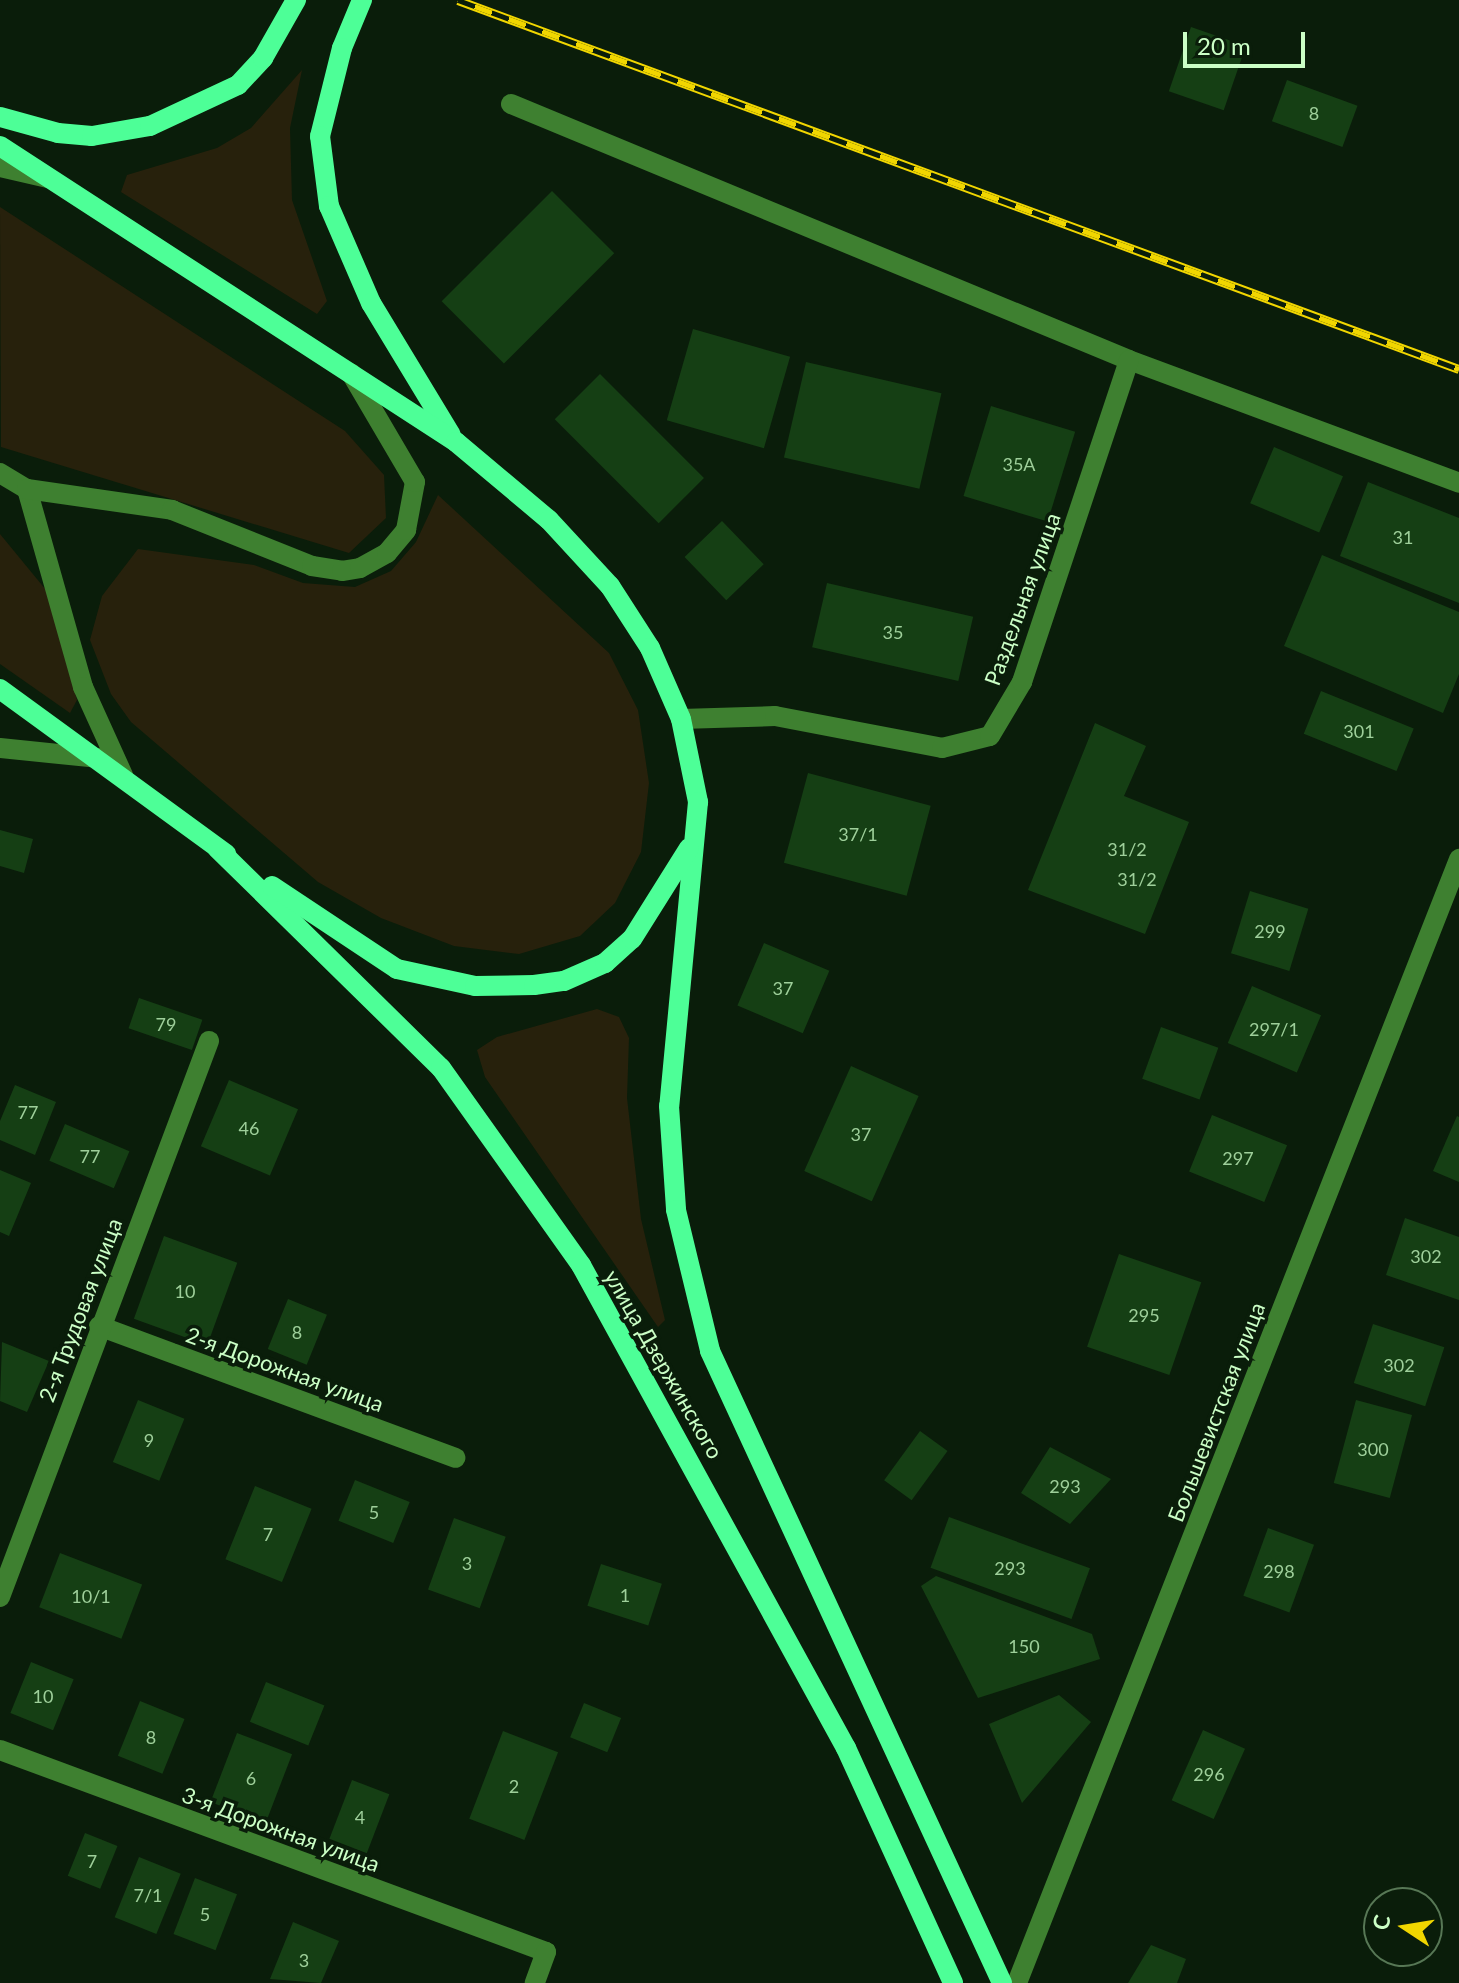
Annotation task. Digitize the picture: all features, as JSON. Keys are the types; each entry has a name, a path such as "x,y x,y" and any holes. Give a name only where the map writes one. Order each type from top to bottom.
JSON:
{"main road":[{"path":"362,0 342,48 322,122 329,206 371,303 456,442"},
{"path":"0,117 58,133 92,136 150,126 238,85 263,58 294,5"},
{"path":"0,146 349,369 456,442"},
{"name":"улица Дзержинского","path":"456,442 549,520 610,586 650,648 681,719 695,770 697,834 669,1106 676,1210 710,1351 1002,1983"},
{"path":"0,689 123,775 217,848 397,969 503,987 564,981 605,963 653,911 697,834"},
{"name":"улица Дзержинского","path":"217,848 441,1068 581,1265 846,1748 953,1983"}],"street":[{"path":"511,104 1129,360 1459,483"},
{"path":"0,167 52,179"},
{"name":"Раздельная улица","path":"681,719 775,716 942,748 990,736 1022,682 1129,360"},
{"path":"0,473 27,489 172,510 312,566 360,568 387,553 406,530 415,482 349,369"},
{"path":"27,489 83,687 123,775"},
{"path":"0,748 99,758"},
{"name":"Большевистская улица","path":"1017,1983 1459,859"},
{"name":"2-я Трудовая улица","path":"0,1597 99,1326 209,1041"},
{"name":"2-я Дорожная улица","path":"99,1326 455,1458"},
{"name":"3-я Дорожная улица","path":"0,1750 546,1952 535,1983"}],"shaded area":[{"path":"302,70 290,128 292,200 327,301 317,314 121,192 127,175 217,148 251,128"},
{"path":"0,207 345,431 384,475 386,518 349,553 1,447"},
{"path":"438,495 609,653 638,710 649,783 641,852 615,903 580,936 519,954 454,946 381,918 318,882 131,722 111,694 90,640 102,596 138,549 254,565 303,583 355,587 391,571 416,542"},
{"path":"0,534 46,590 77,700 70,713 0,664"},
{"path":"597,1009 619,1017 629,1038 627,1098 641,1219 665,1320 658,1327 485,1077 477,1050 497,1037"}],"building":[{"path":"1191,27 1246,46 1224,110 1169,91"},
{"path":"1287,80 1357,106 1342,147 1272,121"},
{"path":"552,191 614,253 504,364 442,301"},
{"path":"693,329 790,357 764,448 667,420"},
{"path":"806,362 941,393 919,489 784,457"},
{"path":"600,374 704,478 659,523 555,419"},
{"path":"991,406 1075,432 1048,522 964,496"},
{"path":"1274,447 1343,476 1319,532 1250,503"},
{"path":"1368,482 1459,518 1459,603 1340,556"},
{"path":"722,521 764,564 726,600 685,557"},
{"path":"1322,555 1459,612 1459,674 1443,713 1284,646"},
{"path":"827,583 973,617 958,681 812,647"},
{"path":"1321,691 1414,728 1396,771 1304,734"},
{"path":"1095,723 1146,746 1124,796 1189,822 1145,934 1028,890"},
{"path":"808,773 931,806 907,896 784,863"},
{"path":"0,830 33,839 24,873 0,866"},
{"path":"1250,891 1308,909 1289,971 1231,953"},
{"path":"764,943 829,971 803,1033 737,1006"},
{"path":"1252,986 1321,1015 1297,1072 1228,1043"},
{"path":"139,998 202,1020 192,1050 129,1028"},
{"path":"1161,1027 1218,1048 1200,1100 1142,1079"},
{"path":"851,1066 919,1096 872,1201 804,1171"},
{"path":"229,1080 298,1109 270,1176 201,1146"},
{"path":"15,1085 56,1102 35,1155 0,1140 0,1121"},
{"path":"1212,1115 1287,1145 1264,1202 1189,1172"},
{"path":"1459,1117 1459,1182 1433,1171"},
{"path":"65,1124 129,1151 114,1188 49,1161"},
{"path":"0,1170 31,1183 9,1236 0,1232"},
{"path":"1405,1218 1459,1237 1459,1300 1386,1275"},
{"path":"164,1236 237,1263 207,1345 134,1319"},
{"path":"1119,1254 1201,1282 1169,1375 1087,1347"},
{"path":"288,1299 327,1315 307,1365 268,1349"},
{"path":"1373,1324 1444,1347 1425,1406 1354,1383"},
{"path":"2,1342 49,1361 27,1412 0,1401"},
{"path":"138,1400 184,1419 159,1481 113,1462"},
{"path":"1356,1400 1412,1415 1390,1498 1334,1483"},
{"path":"920,1431 948,1451 912,1500 884,1480"},
{"path":"1050,1447 1111,1479 1070,1524 1021,1493"},
{"path":"355,1480 410,1502 393,1543 339,1521"},
{"path":"255,1486 312,1509 282,1582 225,1559"},
{"path":"949,1517 1090,1568 1071,1619 931,1568"},
{"path":"454,1518 506,1537 480,1608 428,1589"},
{"path":"1268,1528 1314,1545 1289,1612 1243,1596"},
{"path":"60,1553 142,1585 121,1639 39,1607"},
{"path":"601,1564 662,1584 648,1626 587,1606"},
{"path":"936,1576 1092,1634 1100,1659 978,1698 921,1586"},
{"path":"31,1662 74,1679 53,1730 10,1713"},
{"path":"266,1682 324,1706 308,1745 250,1722"},
{"path":"1059,1695 1091,1722 1022,1803 989,1724"},
{"path":"140,1701 185,1719 162,1774 118,1756"},
{"path":"584,1703 621,1718 607,1752 570,1737"},
{"path":"1203,1730 1245,1749 1214,1819 1172,1800"},
{"path":"503,1731 558,1752 524,1840 469,1819"},
{"path":"237,1733 292,1754 266,1823 210,1802"},
{"path":"352,1780 389,1794 367,1853 329,1839"},
{"path":"85,1833 117,1846 100,1889 68,1876"},
{"path":"139,1857 181,1874 156,1934 115,1917"},
{"path":"195,1878 237,1894 216,1950 173,1934"},
{"path":"293,1922 339,1941 321,1983 270,1979"},
{"path":"1151,1945 1186,1959 1177,1983 1128,1983"}],"railway":[{"path":"458,0 1459,369"}]}
